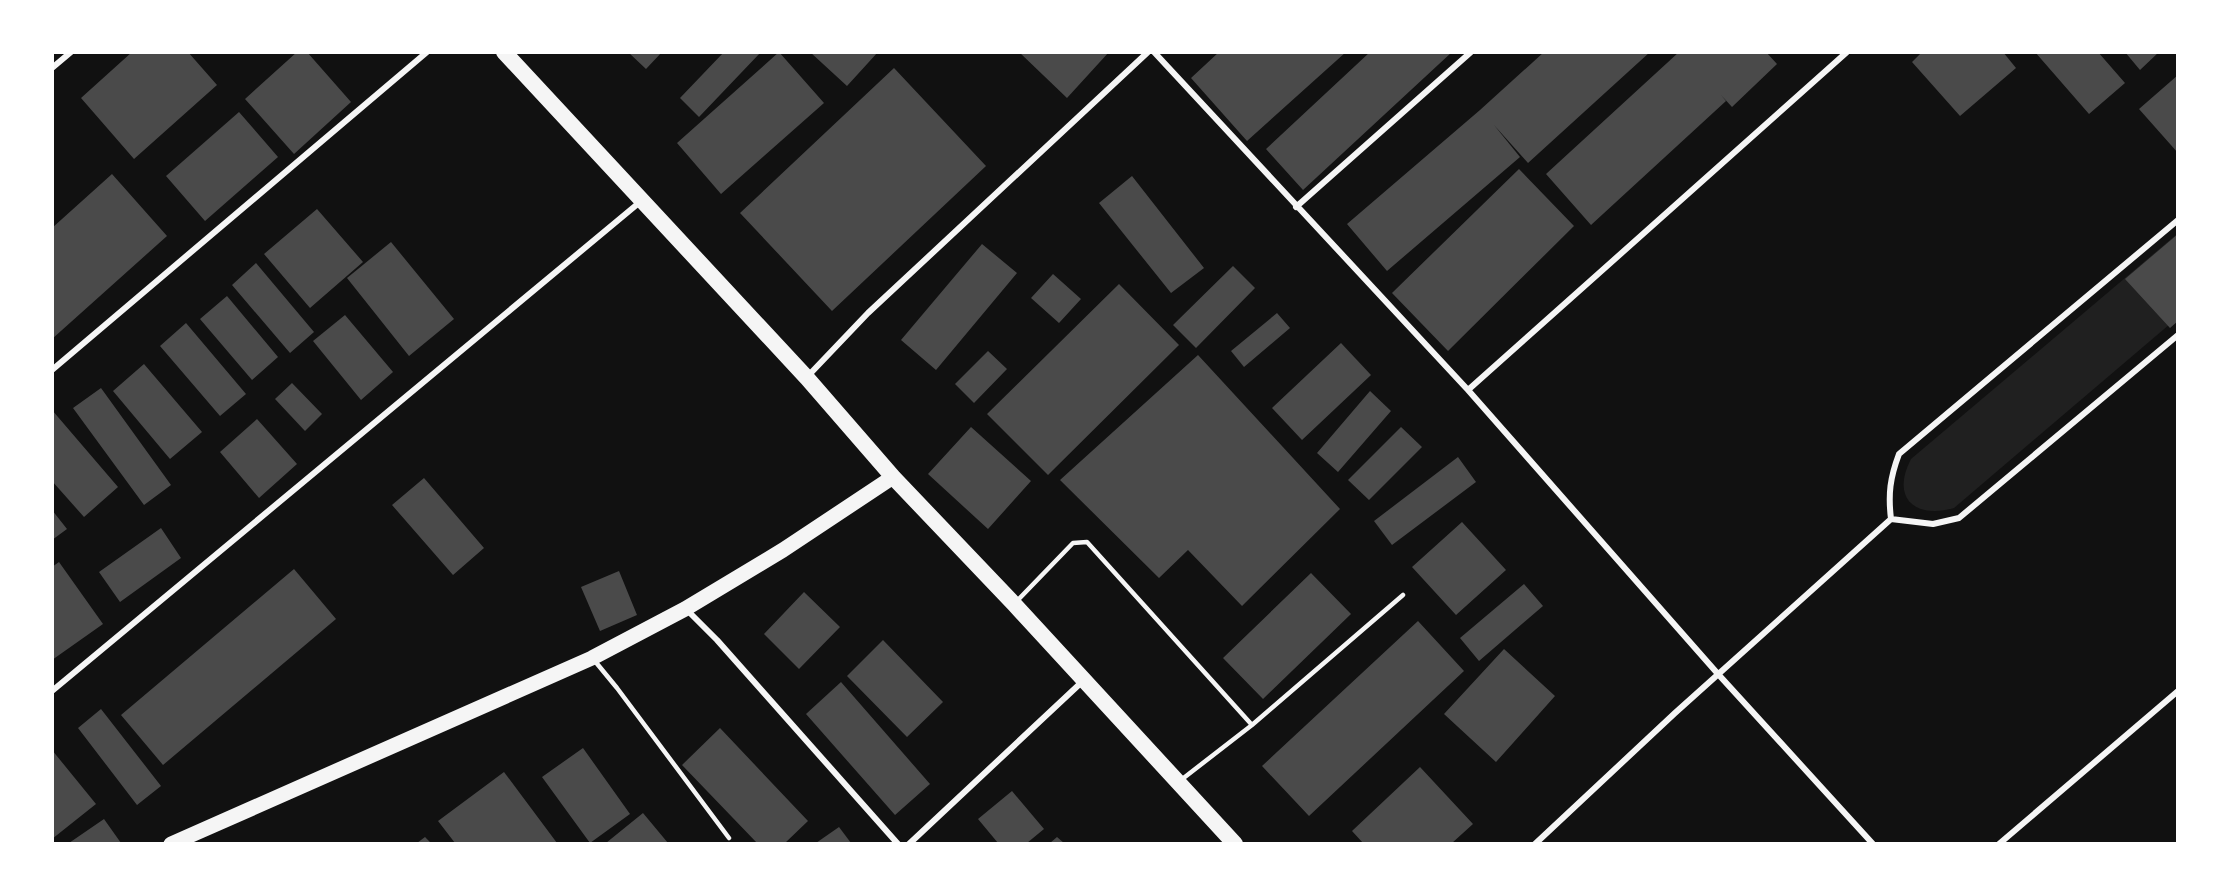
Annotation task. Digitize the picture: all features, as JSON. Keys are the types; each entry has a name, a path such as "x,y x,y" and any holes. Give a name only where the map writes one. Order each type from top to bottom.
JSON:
{"highway":[{"path":"504,52 807,378 893,477 1235,843"}],"main road":[{"path":"171,843 592,658 685,609 783,550 893,477"}],"street":[{"path":"52,68 70,52"},
{"path":"52,370 427,52"},
{"path":"807,378 868,314 1148,52"},
{"path":"1154,52 1468,390 1718,674 1873,843"},
{"path":"1296,207 1471,52"},
{"path":"1468,390 1847,52"},
{"path":"52,691 641,202"},
{"path":"1891,519 1890,476 1899,454 2178,220"},
{"path":"1534,843 1891,519 1933,524 1959,518 2178,335"},
{"path":"685,609 717,640 898,843"},
{"path":"909,843 1084,679"},
{"path":"1999,843 2178,691"}],"lane":[{"path":"1014,604 1074,543 1087,542 1252,725"},
{"path":"1179,782 1252,725 1403,595"},
{"path":"592,658 729,838"}],"shaded area":[{"path":"2177,234 2177,318 1954,508 1940,511 1928,510 1918,508 1910,502 1905,495 1904,485 1905,473 1911,459"}],"building":[{"path":"132,52 188,52 217,85 134,159 81,98"},
{"path":"297,52 307,52 351,102 294,154 245,99"},
{"path":"628,52 662,52 646,69"},
{"path":"724,52 761,52 699,117 680,98"},
{"path":"779,52 824,103 721,194 677,143"},
{"path":"810,52 878,52 847,86"},
{"path":"1019,52 1109,52 1067,98"},
{"path":"1219,52 1346,52 1247,141 1191,78"},
{"path":"1370,52 1452,52 1303,190 1266,149"},
{"path":"1544,52 1650,52 1528,163 1494,125 1520,157 1387,271 1347,224"},
{"path":"1679,52 1766,52 1777,64 1732,107 1721,95 1726,101 1591,225 1546,174"},
{"path":"1922,52 2003,52 2016,68 1960,116 1912,62"},
{"path":"2035,52 2098,52 2125,83 2089,114"},
{"path":"2125,52 2159,52 2140,70"},
{"path":"894,68 986,166 832,311 740,213"},
{"path":"2178,75 2178,153 2139,109"},
{"path":"239,112 278,157 205,221 166,176"},
{"path":"1519,169 1574,226 1448,351 1392,293"},
{"path":"112,174 167,236 52,339 52,228"},
{"path":"1132,176 1204,268 1171,293 1099,203"},
{"path":"317,209 363,262 310,308 264,254"},
{"path":"2178,234 2178,321 2170,328 2125,279"},
{"path":"391,242 454,319 409,356 347,278"},
{"path":"982,244 1017,273 936,370 901,340"},
{"path":"256,263 314,332 290,353 232,285"},
{"path":"1233,266 1255,288 1196,348 1173,325"},
{"path":"1053,274 1081,299 1059,323 1031,298"},
{"path":"1119,284 1179,345 1048,475 987,414"},
{"path":"227,296 278,357 252,380 200,319"},
{"path":"1277,313 1290,328 1244,367 1231,351"},
{"path":"345,315 393,372 361,400 313,341"},
{"path":"186,323 246,394 220,416 160,346"},
{"path":"1341,343 1371,375 1302,440 1272,408"},
{"path":"988,351 1007,369 974,403 955,384"},
{"path":"1198,355 1340,509 1242,606 1188,550 1159,578 1060,480"},
{"path":"144,364 202,432 170,459 113,391"},
{"path":"292,383 322,414 305,431 275,399"},
{"path":"101,388 171,485 144,505 73,408"},
{"path":"1370,391 1391,411 1338,472 1317,453"},
{"path":"52,410 118,487 84,517 52,481"},
{"path":"257,419 297,464 259,498 220,452"},
{"path":"971,427 1031,481 988,529 928,474"},
{"path":"1401,427 1422,447 1369,500 1348,480"},
{"path":"1458,457 1476,482 1392,545 1374,521"},
{"path":"424,478 484,548 453,575 392,505"},
{"path":"52,510 67,529 52,540"},
{"path":"1462,522 1506,570 1456,615 1412,567"},
{"path":"161,528 181,558 120,602 99,572"},
{"path":"59,562 103,624 52,660 52,567"},
{"path":"294,569 336,619 163,765 121,715"},
{"path":"619,571 637,615 600,631 581,587"},
{"path":"1311,573 1351,614 1263,699 1223,658"},
{"path":"1524,584 1543,606 1479,661 1460,638"},
{"path":"804,592 840,627 799,669 764,634"},
{"path":"1418,621 1464,671 1309,816 1262,766"},
{"path":"883,640 943,702 907,737 847,676"},
{"path":"1504,649 1555,696 1496,762 1444,714"},
{"path":"841,682 930,784 895,815 806,714"},
{"path":"101,709 161,786 137,805 78,728"},
{"path":"720,728 808,821 785,843 757,843 682,765"},
{"path":"583,748 630,814 590,843 542,777"},
{"path":"52,750 96,804 52,839"},
{"path":"1420,767 1473,824 1452,843 1363,843 1352,831"},
{"path":"504,772 557,843 455,843 438,821"},
{"path":"1012,791 1044,829 1027,843 998,843 978,819"},
{"path":"643,813 668,843 606,843"},
{"path":"104,819 121,843 69,843"},
{"path":"839,827 851,843 816,843"},
{"path":"425,837 431,843 417,843"},
{"path":"1057,837 1064,843 1050,843"}]}
